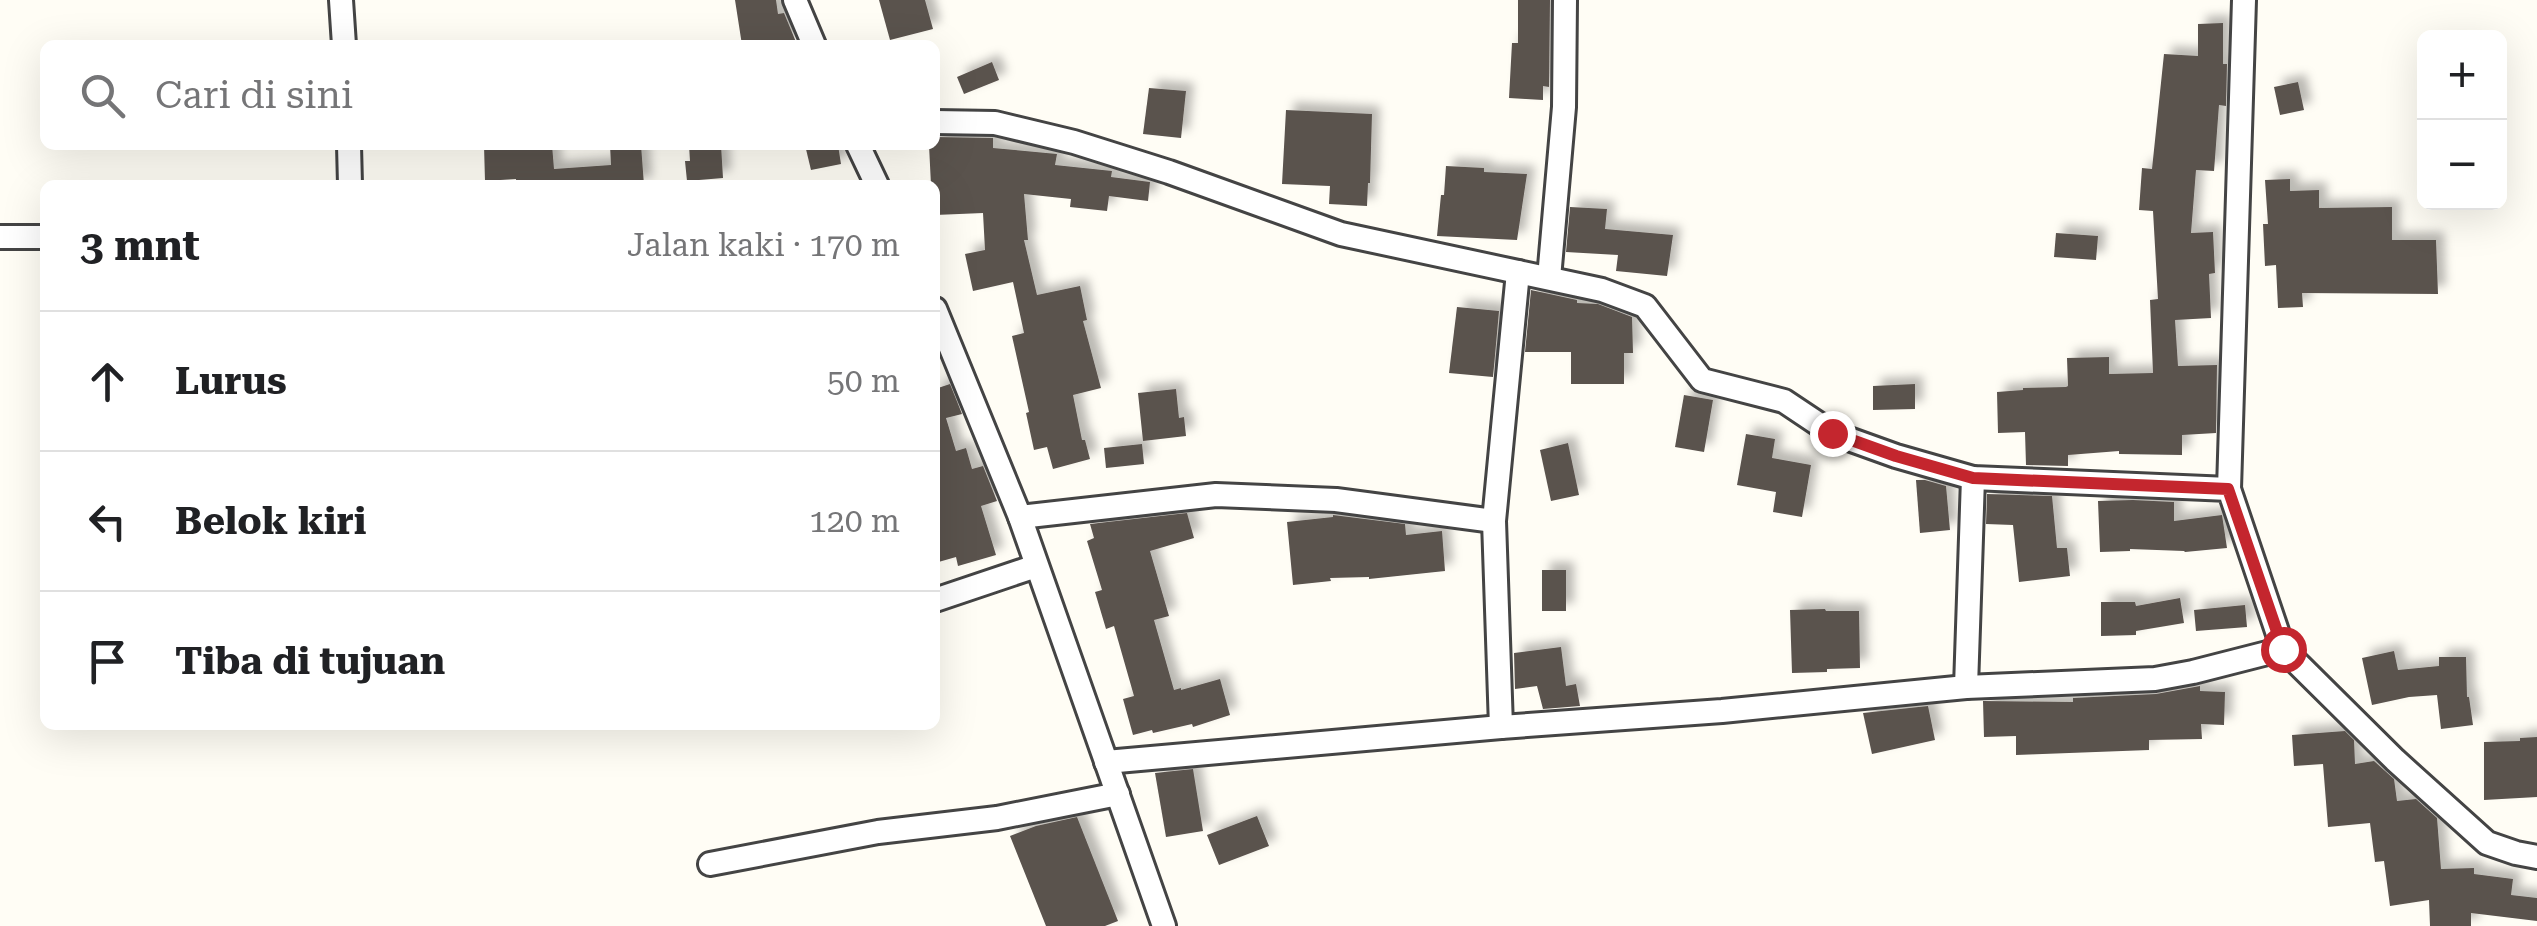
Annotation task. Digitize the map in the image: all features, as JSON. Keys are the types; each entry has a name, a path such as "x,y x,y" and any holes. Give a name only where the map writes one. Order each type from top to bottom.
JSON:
{"street":[{"path":"341,0 344,40"},
{"path":"795,0 812,40"},
{"path":"1549,278 1564,108 1565,0"},
{"path":"2244,0 2228,489 2283,649 2395,760 2487,843 2537,857"},
{"path":"940,122 995,123 1074,142 1341,234 1602,290 1645,306 1702,380 1784,401 1832,433 1973,478 2228,489"},
{"path":"349,150 350,180"},
{"path":"860,150 874,180"},
{"path":"0,237 40,237"},
{"path":"1500,726 1494,521 1518,272"},
{"path":"940,321 1020,517 1164,926"},
{"path":"1966,688 1973,478"},
{"path":"1020,517 1216,495 1336,500 1494,521"},
{"path":"940,598 1036,566"},
{"path":"1106,762 1966,688 2155,680 2283,649"},
{"path":"710,864 878,832 997,818 1118,794"}],"building":[{"path":"735,0 776,0 778,14 784,13 795,40 741,40"},
{"path":"879,0 925,0 933,29 890,40"},
{"path":"1518,0 1550,0 1549,87 1543,86 1543,100 1509,98 1512,43 1518,43"},
{"path":"2223,23 2226,106 2219,105 2214,171 2196,170 2191,233 2213,232 2215,273 2209,274 2211,318 2175,320 2178,366 2217,365 2216,433 2182,435 2182,455 2119,451 2068,455 2068,466 2026,465 2025,432 1998,433 1997,392 2066,387 2067,358 2109,357 2109,374 2153,373 2150,300 2158,299 2153,211 2139,210 2142,168 2152,169 2164,54 2198,56 2198,24"},
{"path":"992,62 999,80 964,94 957,77"},
{"path":"2298,82 2304,110 2280,115 2274,87"},
{"path":"1149,88 1186,91 1181,138 1143,134"},
{"path":"1286,110 1372,114 1367,206 1329,204 1330,186 1282,184"},
{"path":"940,137 993,138 993,148 1057,154 1055,165 1112,171 1111,177 1150,182 1148,201 1109,196 1107,211 1070,207 1071,199 1024,194 1028,240 1024,240 1037,295 1080,286 1087,320 1083,321 1101,388 1073,395 1090,459 1053,469 1047,447 1034,450 1012,336 1024,333 1013,282 973,291 965,254 985,250 983,213 940,215 940,180 931,180 929,150 940,150"},
{"path":"484,150 552,150 554,169 611,165 610,150 641,150 644,180 485,180"},
{"path":"689,150 721,150 723,178 687,180 685,161 690,161"},
{"path":"806,150 839,150 841,164 811,170"},
{"path":"1446,166 1527,174 1517,240 1437,236"},
{"path":"2290,179 2290,191 2319,190 2319,208 2392,207 2392,240 2436,240 2438,294 2302,293 2303,307 2278,308 2276,265 2265,266 2265,180"},
{"path":"1570,207 1607,209 1605,229 1673,235 1667,276 1616,271 1618,255 1566,252"},
{"path":"2056,233 2098,236 2096,260 2054,257"},
{"path":"1531,290 1577,303 1598,304 1632,317 1633,353 1624,353 1624,384 1571,384 1571,352 1525,352"},
{"path":"1457,307 1499,311 1493,377 1449,373"},
{"path":"950,384 962,414 946,418 956,451 966,448 972,469 983,466 997,501 981,506 996,555 958,566 956,557 940,562 940,387"},
{"path":"1915,384 1915,409 1873,410 1873,386"},
{"path":"1176,389 1179,418 1184,417 1186,436 1143,441 1138,393"},
{"path":"1684,395 1713,400 1704,452 1675,447"},
{"path":"1746,434 1775,439 1772,458 1811,465 1802,517 1773,512 1776,492 1737,485"},
{"path":"1568,443 1579,495 1551,501 1540,450"},
{"path":"1142,444 1144,464 1106,468 1104,448"},
{"path":"1916,480 1946,486 1950,530 1920,533"},
{"path":"1987,494 2052,496 2057,548 2067,548 2070,576 2019,582 2013,525 1986,524"},
{"path":"2098,501 2174,502 2174,521 2222,515 2227,548 2100,552"},
{"path":"1187,513 1194,538 1150,551 1169,616 1154,620 1174,690 1220,679 1230,715 1193,727 1192,724 1133,735 1123,699 1134,696 1114,626 1106,629 1095,592 1102,590 1087,541 1094,538 1090,524"},
{"path":"1333,515 1405,524 1406,535 1442,531 1445,571 1369,579 1330,578 1331,581 1293,585 1287,522"},
{"path":"1542,570 1566,570 1566,611 1542,611"},
{"path":"2180,598 2184,623 2136,631 2136,635 2101,636 2101,602 2135,602 2136,606"},
{"path":"2245,605 2247,627 2196,631 2194,610"},
{"path":"1790,610 1859,611 1860,668 1792,673"},
{"path":"1561,647 1566,686 1576,684 1580,706 1543,709 1537,686 1515,689 1514,653"},
{"path":"2394,651 2398,670 2439,666 2439,657 2466,657 2467,697 2473,725 2441,729 2437,695 2372,705 2362,658"},
{"path":"2200,686 2200,691 2225,692 2224,725 2201,724 2202,739 2149,740 2149,750 2016,755 2016,736 1984,737 1983,701 2073,702 2073,698 2156,694"},
{"path":"1928,706 1935,740 1872,754 1863,713"},
{"path":"2345,731 2354,740 2355,764 2374,761 2394,779 2397,801 2416,799 2437,818 2441,869 2474,868 2474,874 2513,879 2511,895 2537,898 2537,921 2471,913 2471,926 2430,926 2429,900 2390,906 2384,861 2375,862 2370,823 2328,827 2323,764 2294,766 2292,735"},
{"path":"2537,737 2537,797 2484,800 2484,742"},
{"path":"1193,769 1203,831 1166,837 1155,773"},
{"path":"1257,816 1269,846 1219,865 1207,835"},
{"path":"1077,817 1118,921 1105,926 1046,926 1010,836"}],"route":[{"path":"1832,433 1973,478 2228,489 2283,649"}]}
